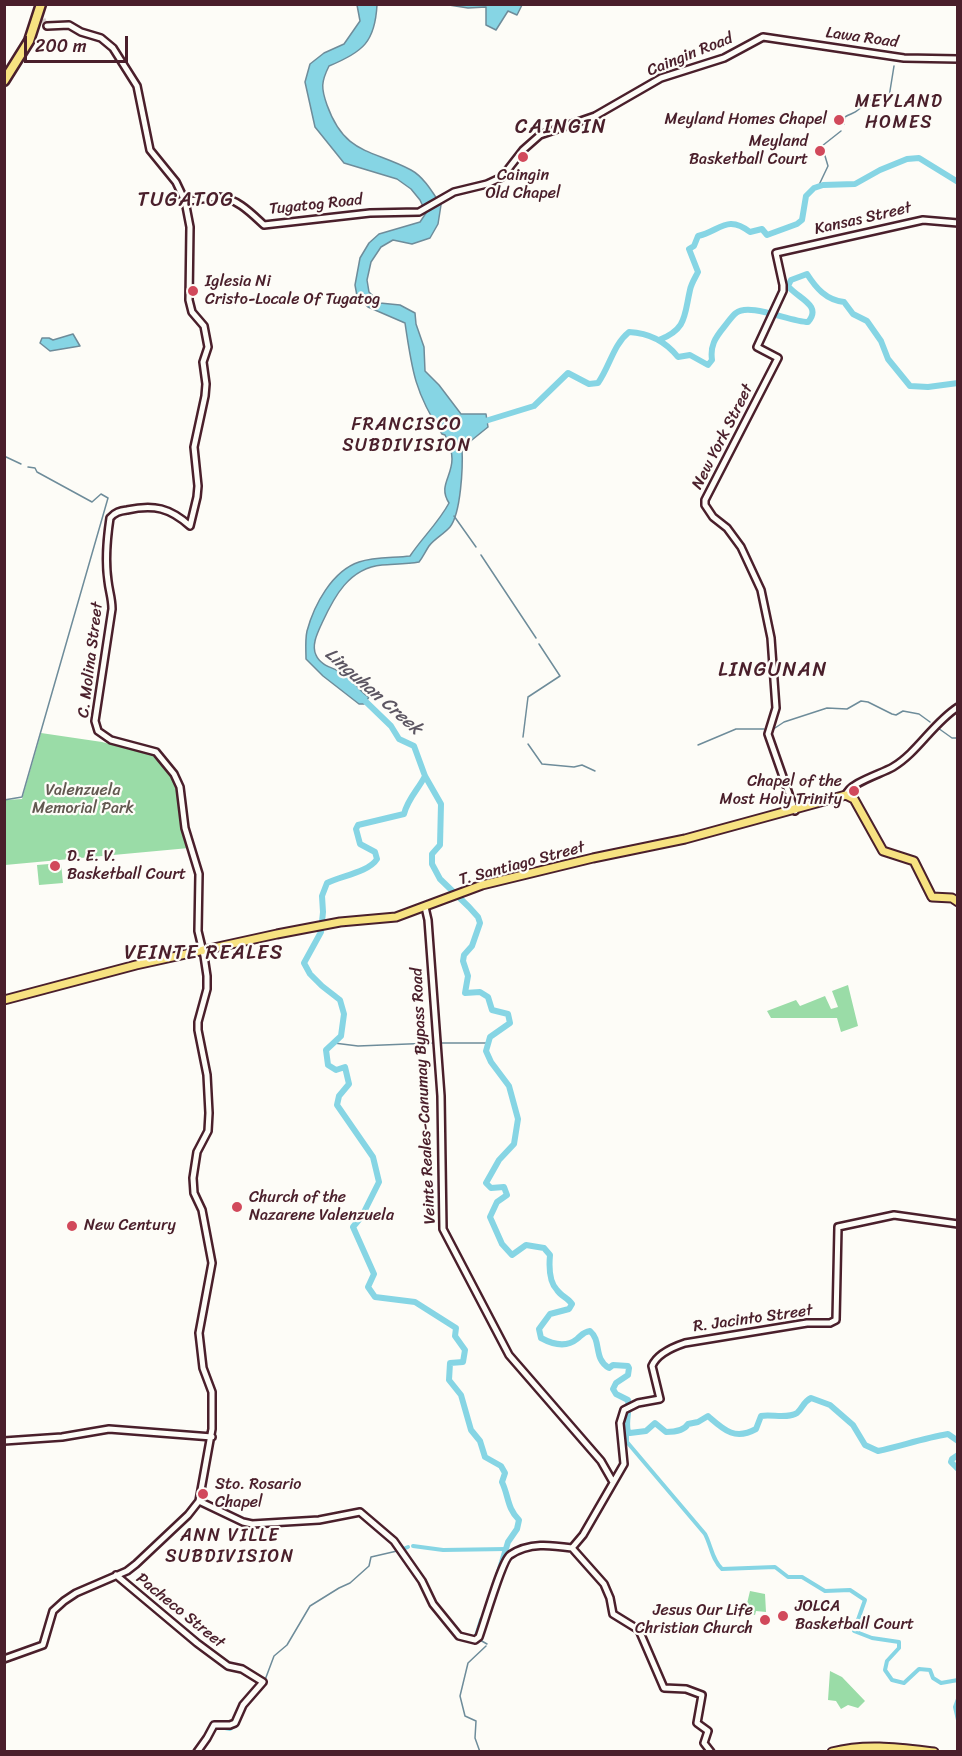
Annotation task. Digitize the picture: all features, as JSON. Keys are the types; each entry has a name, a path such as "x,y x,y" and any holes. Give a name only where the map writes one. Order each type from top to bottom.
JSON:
{"highway":[{"path":"4,81 41,18 41,4"}],"main road":[{"name":"T. Santiago Street","path":"4,1000 136,964 327,924 384,919 511,878 685,839 795,811 846,795"},
{"path":"846,795 854,799 883,850 914,861 932,897 952,898 957,902"},
{"path":"832,1752 861,1746 934,1752"}],"street":[{"path":"33,32 46,27 69,25 86,34 101,38 112,48 137,86 150,150 176,182 185,201"},
{"name":"Lawa Road","path":"763,37 904,58 957,58"},
{"name":"Caingin Road","path":"422,211 441,198 464,188 487,184 502,177 523,150 540,135 595,116 661,78 724,58 763,37"},
{"name":"Tugatog Road","path":"185,201 228,199 238,203 264,225 370,213 422,211"},
{"name":"C. Molina Street","path":"185,201 190,227 189,300 192,312 204,326 208,347 203,362 205,396 194,447 197,497 190,526 163,509 150,506 118,512 110,518 107,567 112,609 95,721 98,731 111,740 156,752 177,780 185,828 199,873 198,931 203,950"},
{"name":"Kansas Street","path":"778,358 757,346 774,312 783,285 776,253 923,220 957,223"},
{"name":"New York Street","path":"778,358 705,500 705,505 727,528 741,548 761,590 771,638 776,708 768,734 795,811"},
{"path":"846,795 851,788 895,766 939,721 957,707"},
{"name":"Veinte Reales-Canumay Bypass Road","path":"425,907 428,920 441,1096 443,1229 509,1355 601,1461 613,1482"},
{"path":"4,1659 43,1645 54,1609 76,1593 127,1571 145,1557 199,1501 212,1437 212,1392 201,1361 199,1333 212,1263 202,1210 193,1187 194,1164 197,1152 208,1131 209,1113 207,1075 198,1030 199,1016 207,989 203,950"},
{"name":"R. Jacinto Street","path":"572,1548 583,1535 624,1464 620,1423 626,1408 660,1399 653,1363 674,1346 685,1343 807,1323 830,1323 836,1320 838,1227 894,1215 957,1224"},
{"path":"4,1441 62,1437 109,1429 212,1437"},
{"path":"199,1501 252,1524 319,1520 360,1512 394,1541 422,1581 433,1604 459,1636 475,1640 494,1595 501,1570 509,1556 537,1545 572,1548 604,1584 613,1614 639,1630 664,1688 686,1689 702,1695 697,1723 708,1731 704,1743 711,1752"},
{"name":"Pacheco Street","path":"116,1575 228,1666 242,1669 263,1682 243,1705 235,1723 214,1725 197,1752"}],"green space":[{"name":"Valenzuela Memorial Park","path":"41,733 102,742 155,756 176,787 180,818 189,848 5,865 5,800 22,799"},
{"path":"61,863 63,883 39,885 37,865"},
{"path":"848,985 858,1026 841,1032 837,1018 771,1018 767,1011 796,1000 800,1006 825,996 831,1009 838,1007 832,991"},
{"path":"750,1591 765,1594 766,1612 756,1611 755,1615 745,1612"},
{"path":"830,1671 842,1677 865,1701 858,1708 848,1705 841,1709 836,1701 828,1700"}],"water":[{"path":"357,5 377,5 373,28 370,37 359,50 329,66 323,85 327,105 334,121 351,142 416,173 441,205 438,224 430,238 412,244 393,240 381,247 371,262 367,280 369,292 380,303 400,305 415,313 416,324 424,347 425,371 461,414 486,414 488,427 462,448 459,501 450,527 431,543 419,562 370,567 352,578 344,585 332,603 320,627 315,643 318,659 349,677 369,697 364,704 359,704 323,676 306,659 306,638 310,621 325,590 349,566 371,559 410,556 449,503 445,486 452,459 445,435 442,434 420,394 405,323 368,307 357,296 355,285 360,258 369,243 379,234 420,222 426,213 420,200 411,189 397,179 344,163 315,127 305,82 310,64 324,53 344,44 360,21"},
{"path":"449,5 522,5 517,15 508,11 496,30 486,25 486,7 468,8"},
{"path":"73,334 80,346 50,351 40,343 42,338 53,340"}],"waterway":[{"path":"844,124 845,117 857,111 871,99 889,97 894,66"},
{"path":"818,187 828,166 822,146 841,131"},
{"path":"659,340 675,331 683,321 691,288 698,272 689,249 694,246 698,236 729,224 735,224 750,232 762,229 767,235 797,224 802,220 806,196 814,188 823,185 855,184 907,159 919,158 958,182"},
{"path":"482,422 534,406 568,373 589,384 598,383 615,349 629,332 656,339 678,357 690,355 708,365 712,360 713,346 718,335 733,316 742,310 760,311 808,322 812,316 811,306 788,286 791,280 807,274 822,292 832,299 844,302 853,314 867,321 881,341 888,359 910,386 928,387 958,383"},
{"path":"4,456 21,464"},
{"path":"4,800 22,797 108,498 101,494 92,502 37,472 35,468 28,467"},
{"path":"454,516 476,547"},
{"path":"481,555 536,638"},
{"path":"523,737 528,697 560,676 539,644"},
{"name":"Linguhan Creek","path":"360,696 391,726 399,739 414,746 425,776 441,804 440,845 432,854 432,864 440,879 469,907 480,923 472,946 464,955 463,961 468,976 465,993 480,992 488,997 492,1010 508,1014 510,1023 490,1037 486,1051 491,1062 509,1086 518,1119 514,1144 499,1160 486,1183 491,1188 504,1187 507,1195 497,1202 490,1217 502,1244 512,1255 526,1245 544,1248 550,1255 552,1283 572,1304 569,1309 550,1314 539,1329 541,1338 564,1344 573,1342 590,1331 594,1335 604,1364 609,1368 613,1365 628,1366 628,1375 616,1383 613,1389 616,1394 628,1400 627,1428 630,1433 646,1431 655,1423 666,1432 675,1431 708,1416 729,1432 741,1434 756,1429 761,1416 789,1416 797,1413 811,1398 830,1405 853,1425 865,1445 878,1451 948,1434 958,1441"},
{"path":"772,730 784,722 827,708 847,709 861,701 896,715 903,711 919,714 930,722"},
{"path":"938,728 952,738 958,738"},
{"path":"698,745 736,729 764,729"},
{"path":"528,744 542,764 574,767 582,765 595,771"},
{"path":"425,776 408,803 404,814 358,825 356,829 360,844 375,852 377,859 368,867 327,883 322,896 321,932 304,963 310,974 340,1000 344,1014 341,1036 326,1050 328,1065 336,1070 345,1067 349,1084 339,1096 337,1105 373,1157 379,1182 362,1216 353,1227 374,1274 368,1287 375,1297 415,1302 456,1328 455,1336 465,1350 463,1362 450,1363 449,1380 461,1395 471,1430 480,1441 485,1457 501,1466 505,1473 502,1482 510,1507 519,1520 517,1529 508,1542 496,1582"},
{"path":"334,1043 358,1046 433,1043"},
{"path":"442,1043 487,1043"},
{"path":"627,1429 627,1442 705,1534 714,1557 722,1569 775,1567 788,1577 802,1577 825,1591 850,1590 865,1600 854,1631 872,1638 899,1642 899,1648 887,1661 885,1670 892,1680 904,1683 919,1669 930,1670 933,1678 941,1683 958,1680"},
{"path":"958,1455 951,1462 958,1469"},
{"path":"413,1546 443,1550 506,1549"},
{"path":"403,1549 408,1547"},
{"path":"265,1680 274,1656 287,1645 310,1606 350,1583 369,1566 371,1557 397,1551"},
{"path":"477,1636 482,1620"},
{"path":"480,1640 487,1644"},
{"path":"480,1752 475,1738 476,1721 465,1716 460,1696 468,1663 486,1646"},
{"path":"958,1699 955,1707 958,1720"},
{"path":"220,1727 230,1729 237,1723"}],"tunnel":[{"path":"43,19 46,26"}],"place":[{"name":"Meyland Homes Chapel","path":"839,120"},
{"name":"Meyland Basketball Court","path":"820,151"},
{"name":"Caingin Old Chapel","path":"523,157"},
{"name":"Iglesia Ni Cristo-Locale Of Tugatog","path":"193,291"},
{"name":"Chapel of the Most Holy Trinity","path":"854,791"},
{"name":"D. E. V. Basketball Court","path":"55,866"},
{"name":"Church of the Nazarene Valenzuela","path":"237,1207"},
{"name":"New Century","path":"72,1226"},
{"name":"Sto. Rosario Chapel","path":"203,1494"},
{"name":"JOLCA Basketball Court","path":"783,1616"},
{"name":"Jesus Our Life Christian Church","path":"765,1620"}],"district":[{"name":"MEYLAND HOMES","path":"899,112"},
{"name":"CAINGIN","path":"561,128"},
{"name":"TUGATOG","path":"186,201"},
{"name":"FRANCISCO SUBDIVISION","path":"407,435"},
{"name":"LINGUNAN","path":"773,671"},
{"name":"VEINTE REALES","path":"204,954"},
{"name":"ANN VILLE SUBDIVISION","path":"230,1546"}]}
